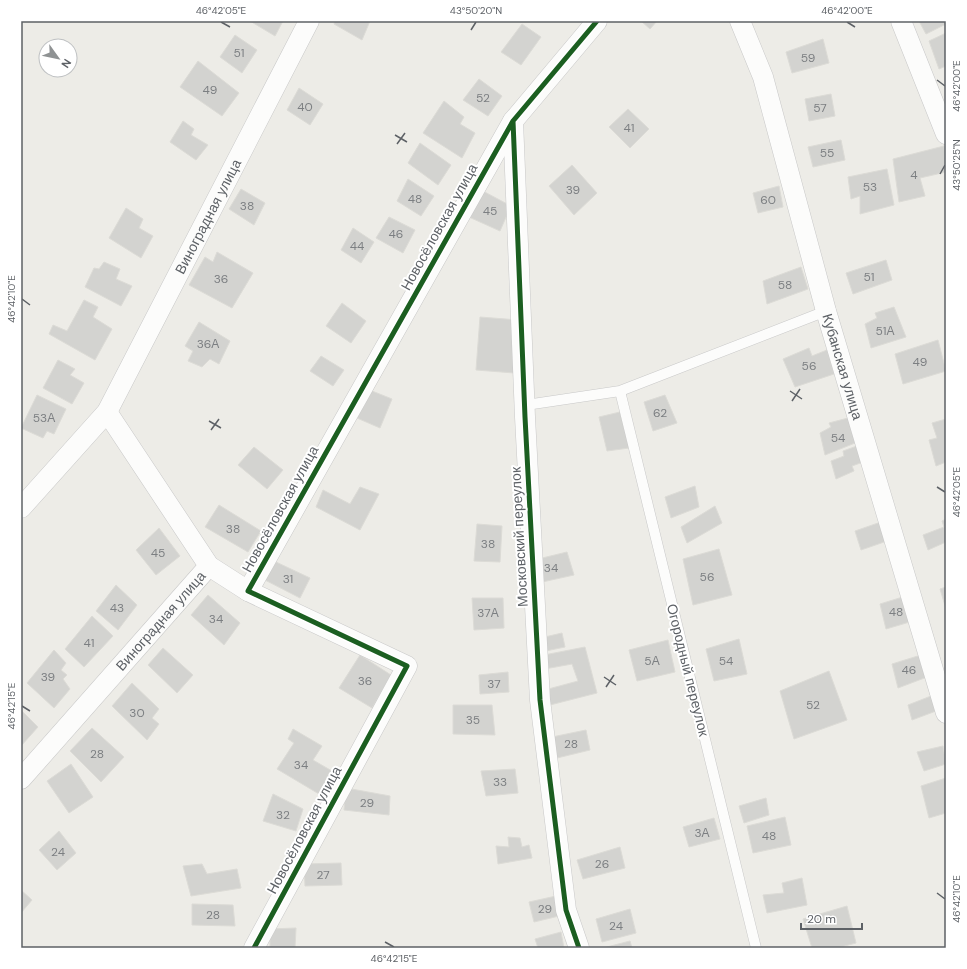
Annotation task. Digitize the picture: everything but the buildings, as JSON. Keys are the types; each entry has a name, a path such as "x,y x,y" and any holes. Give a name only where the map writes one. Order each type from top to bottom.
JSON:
{"street":[{"name":"Виноградная улица","path":"21,508 108,412 309,21"},
{"name":"Новосёловская улица","path":"254,948 407,666 248,591 513,121 597,21"},
{"name":"Кубанская улица","path":"740,21 763,77 826,311 943,693 946,713"},
{"path":"901,21 946,134"},
{"name":"Московский переулок","path":"513,121 540,700 566,910 579,948"},
{"name":"Виноградная улица","path":"21,779 209,566 108,412"},
{"path":"209,566 248,591"}],"lane":[{"path":"526,405 620,391 826,311"},
{"name":"Огородный переулок","path":"620,391 756,948"}],"cycle path":[{"path":"254,948 407,666 248,591 513,121 597,21"},
{"path":"513,121 525,417 540,700 566,910 579,948"}]}
